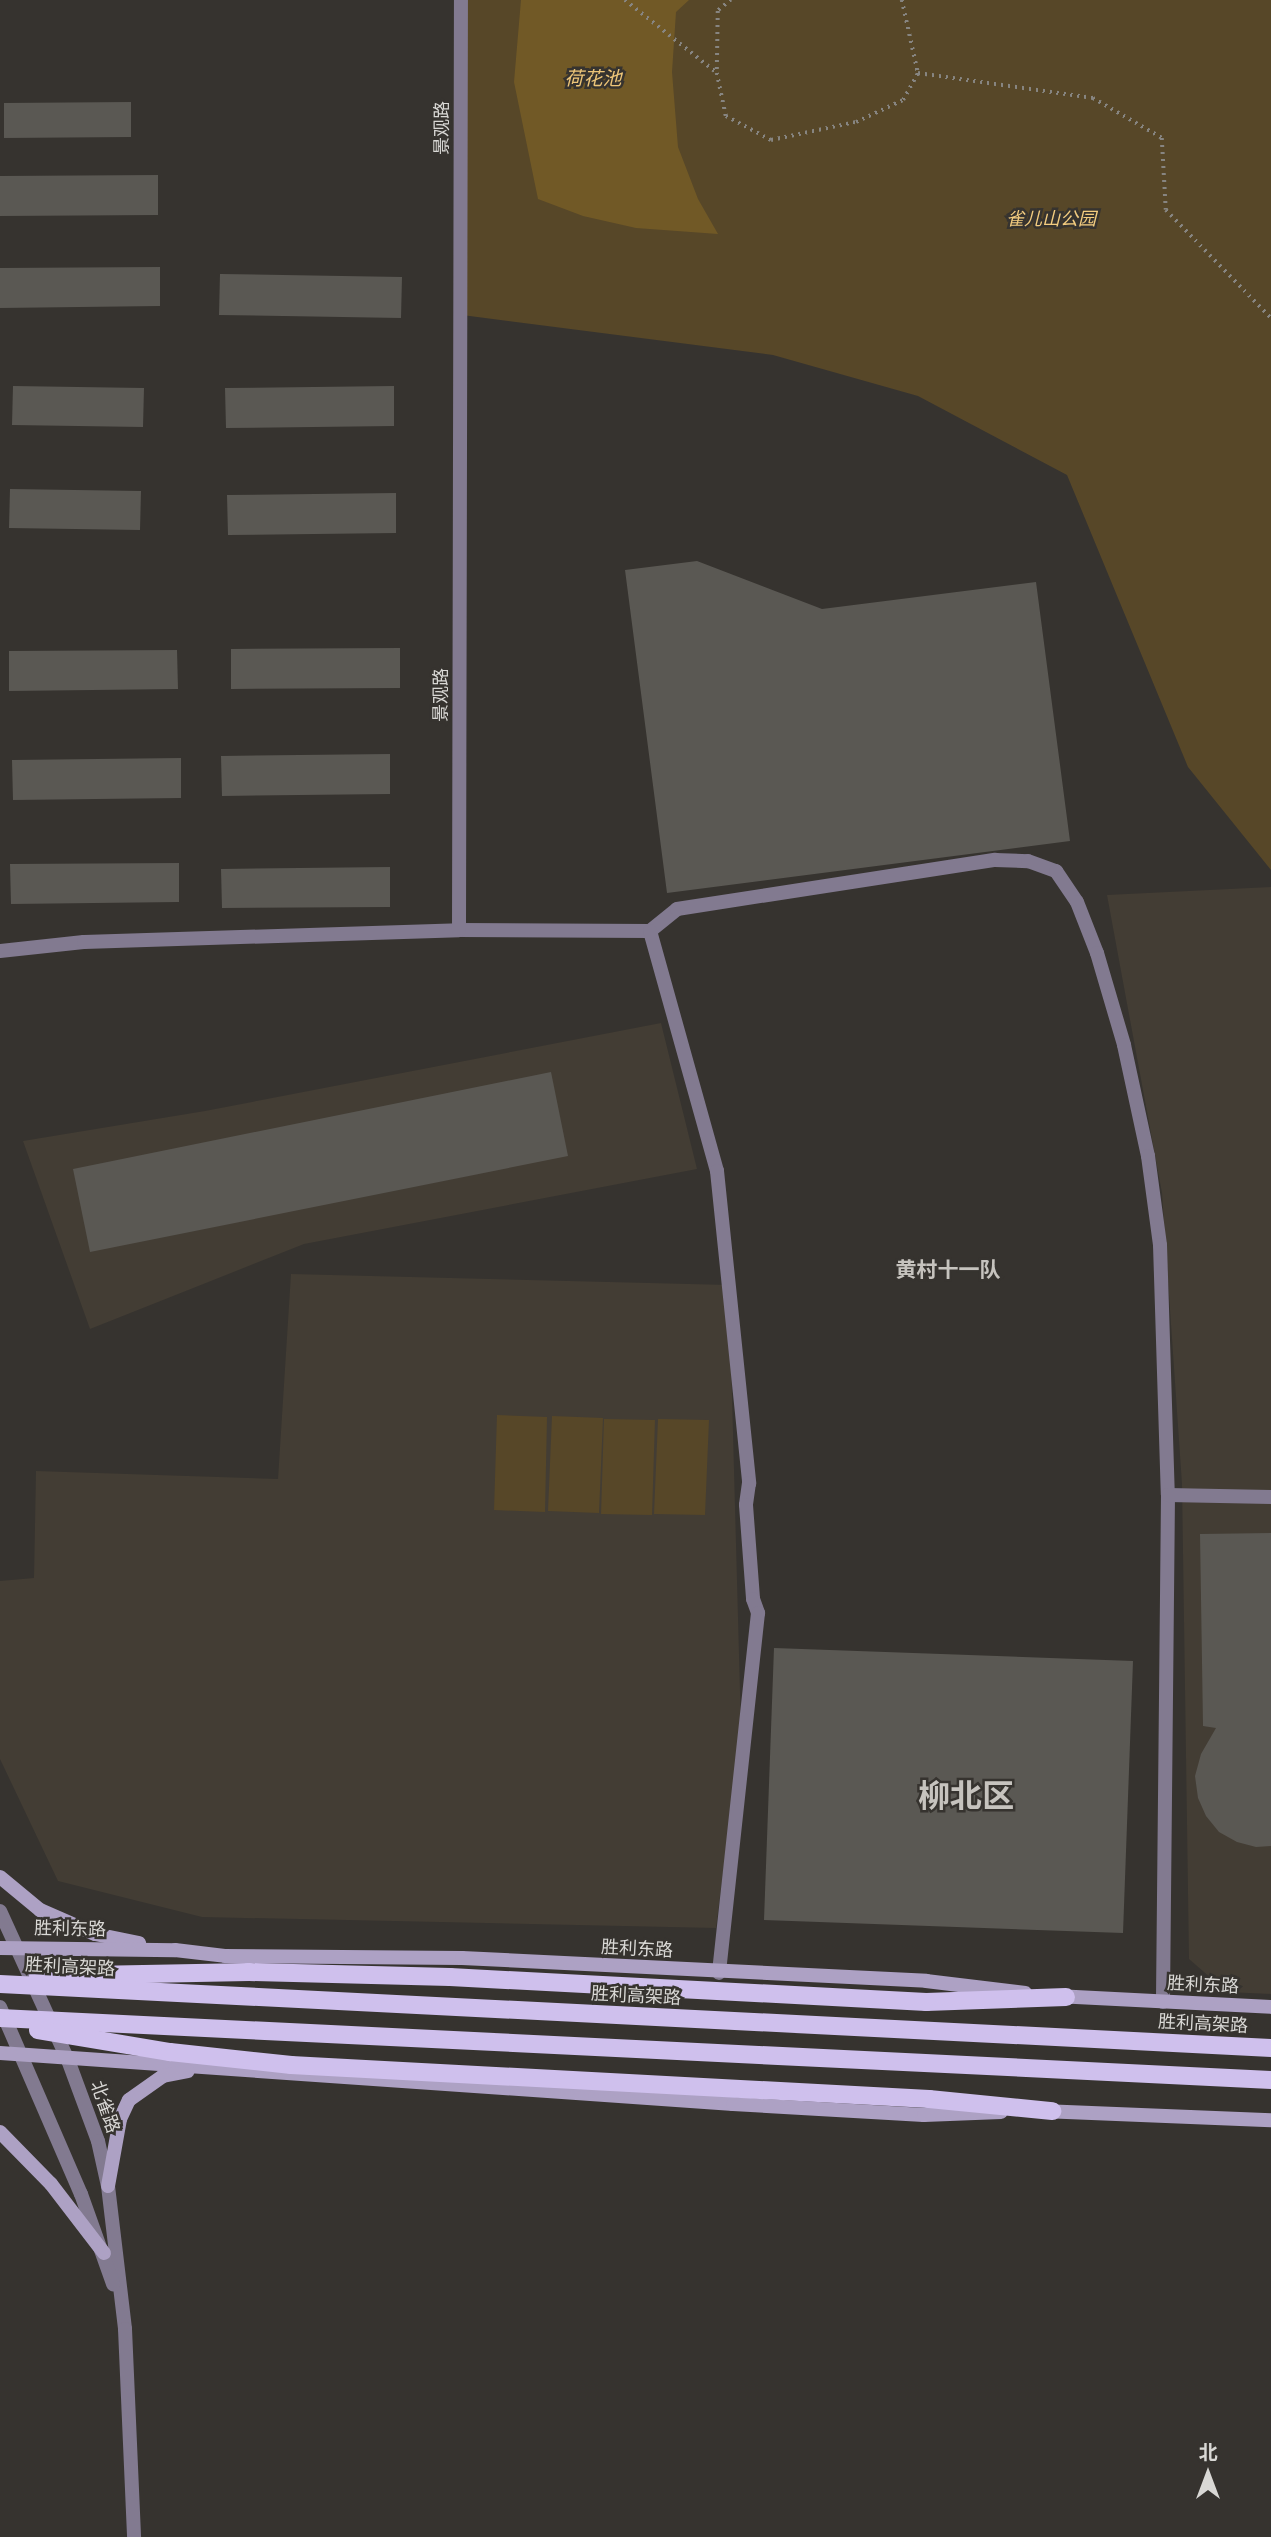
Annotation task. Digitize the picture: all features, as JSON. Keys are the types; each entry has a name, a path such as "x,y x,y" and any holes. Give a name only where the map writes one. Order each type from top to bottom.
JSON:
{"main road":[{"path":"0,1877 40,1910 95,1934 175,1950"},
{"name":"胜利东路","path":"0,1948 175,1950 225,1955 462,1958 719,1973 926,1981 1066,1997 1271,2007"},
{"path":"0,1981 86,1973 249,1972 450,1978 926,2002 1066,1997"},
{"name":"胜利高架路","path":"0,1981 1271,2048"},
{"path":"0,2021 1271,2080"},
{"path":"0,2021 170,2052 291,2065 929,2099 1052,2111 1271,2120"},
{"path":"0,2053 68,2060 911,2114 1052,2111"},
{"path":"108,2186 120,2119 129,2100 163,2076 209,2067"},
{"path":"0,2132 51,2184 104,2253"}],"street":[{"name":"景观路","path":"459,930 461,0"},
{"path":"0,951 83,943 459,930 650,931 677,909 995,860 1028,861 1056,872 1077,902 1097,953 1124,1045 1148,1156 1160,1245 1168,1495 1163,2002"},
{"path":"650,931 718,1171 749,1483 746,1505 753,1600 758,1614 719,1973"},
{"path":"1168,1495 1271,1497"},
{"name":"北雀路","path":"0,1912 68,2060 98,2141 108,2186 125,2329 134,2537"},
{"name":"北雀路","path":"0,2007 104,2253 125,2329"}],"path":[{"path":"625,0 717,73"},
{"path":"731,0 719,11 717,73 726,116 771,140 856,121 903,100 918,73 902,0"},
{"path":"918,73 1093,98 1162,138 1166,210 1271,318"}],"shaded area":[{"path":"1271,887 1271,1994 1227,1992 1189,1959 1182,1484 1162,1193 1107,895"},
{"path":"661,1023 697,1169 304,1244 90,1329 23,1141 205,1111"},
{"path":"291,1274 729,1285 741,1728 716,1928 202,1917 58,1881 0,1759 0,1581 34,1578 36,1471 278,1479"}],"green space":[{"name":"雀儿山公园","path":"461,0 1271,0 1271,870 1188,767 1067,475 918,396 773,355 462,315"},
{"path":"497,1415 547,1417 545,1512 494,1510"},
{"path":"552,1416 603,1418 599,1513 548,1511"},
{"path":"604,1419 655,1420 652,1515 601,1514"},
{"path":"658,1419 709,1420 705,1515 654,1514"}],"water":[{"name":"荷花池","path":"521,0 689,0 676,12 672,72 678,147 698,199 718,234 636,228 583,216 538,199 514,82"}],"building":[{"path":"131,102 131,137 4,138 4,103"},
{"path":"158,175 158,215 0,216 0,176"},
{"path":"160,267 160,306 0,308 0,268"},
{"path":"220,274 402,277 401,318 219,315"},
{"path":"13,386 144,388 143,427 12,425"},
{"path":"394,386 394,426 226,428 225,388"},
{"path":"10,489 141,491 140,530 9,528"},
{"path":"396,493 396,533 228,535 227,495"},
{"path":"697,561 822,609 1036,582 1070,841 667,893 625,570"},
{"path":"400,648 400,688 231,689 231,649"},
{"path":"177,650 178,689 9,691 9,651"},
{"path":"390,754 390,794 222,796 221,756"},
{"path":"181,758 181,798 13,800 12,760"},
{"path":"179,863 179,902 11,904 10,864"},
{"path":"390,867 390,907 222,908 221,869"},
{"path":"551,1072 568,1156 90,1252 73,1169"},
{"path":"1271,1533 1271,1846 1256,1847 1237,1842 1219,1832 1206,1816 1198,1798 1195,1776 1201,1754 1216,1728 1203,1726 1200,1534"},
{"path":"774,1648 1133,1661 1123,1933 764,1920"}],"district":[{"name":"黄村十一队","path":"948,1270"},
{"name":"柳北区","path":"966,1796"}]}
